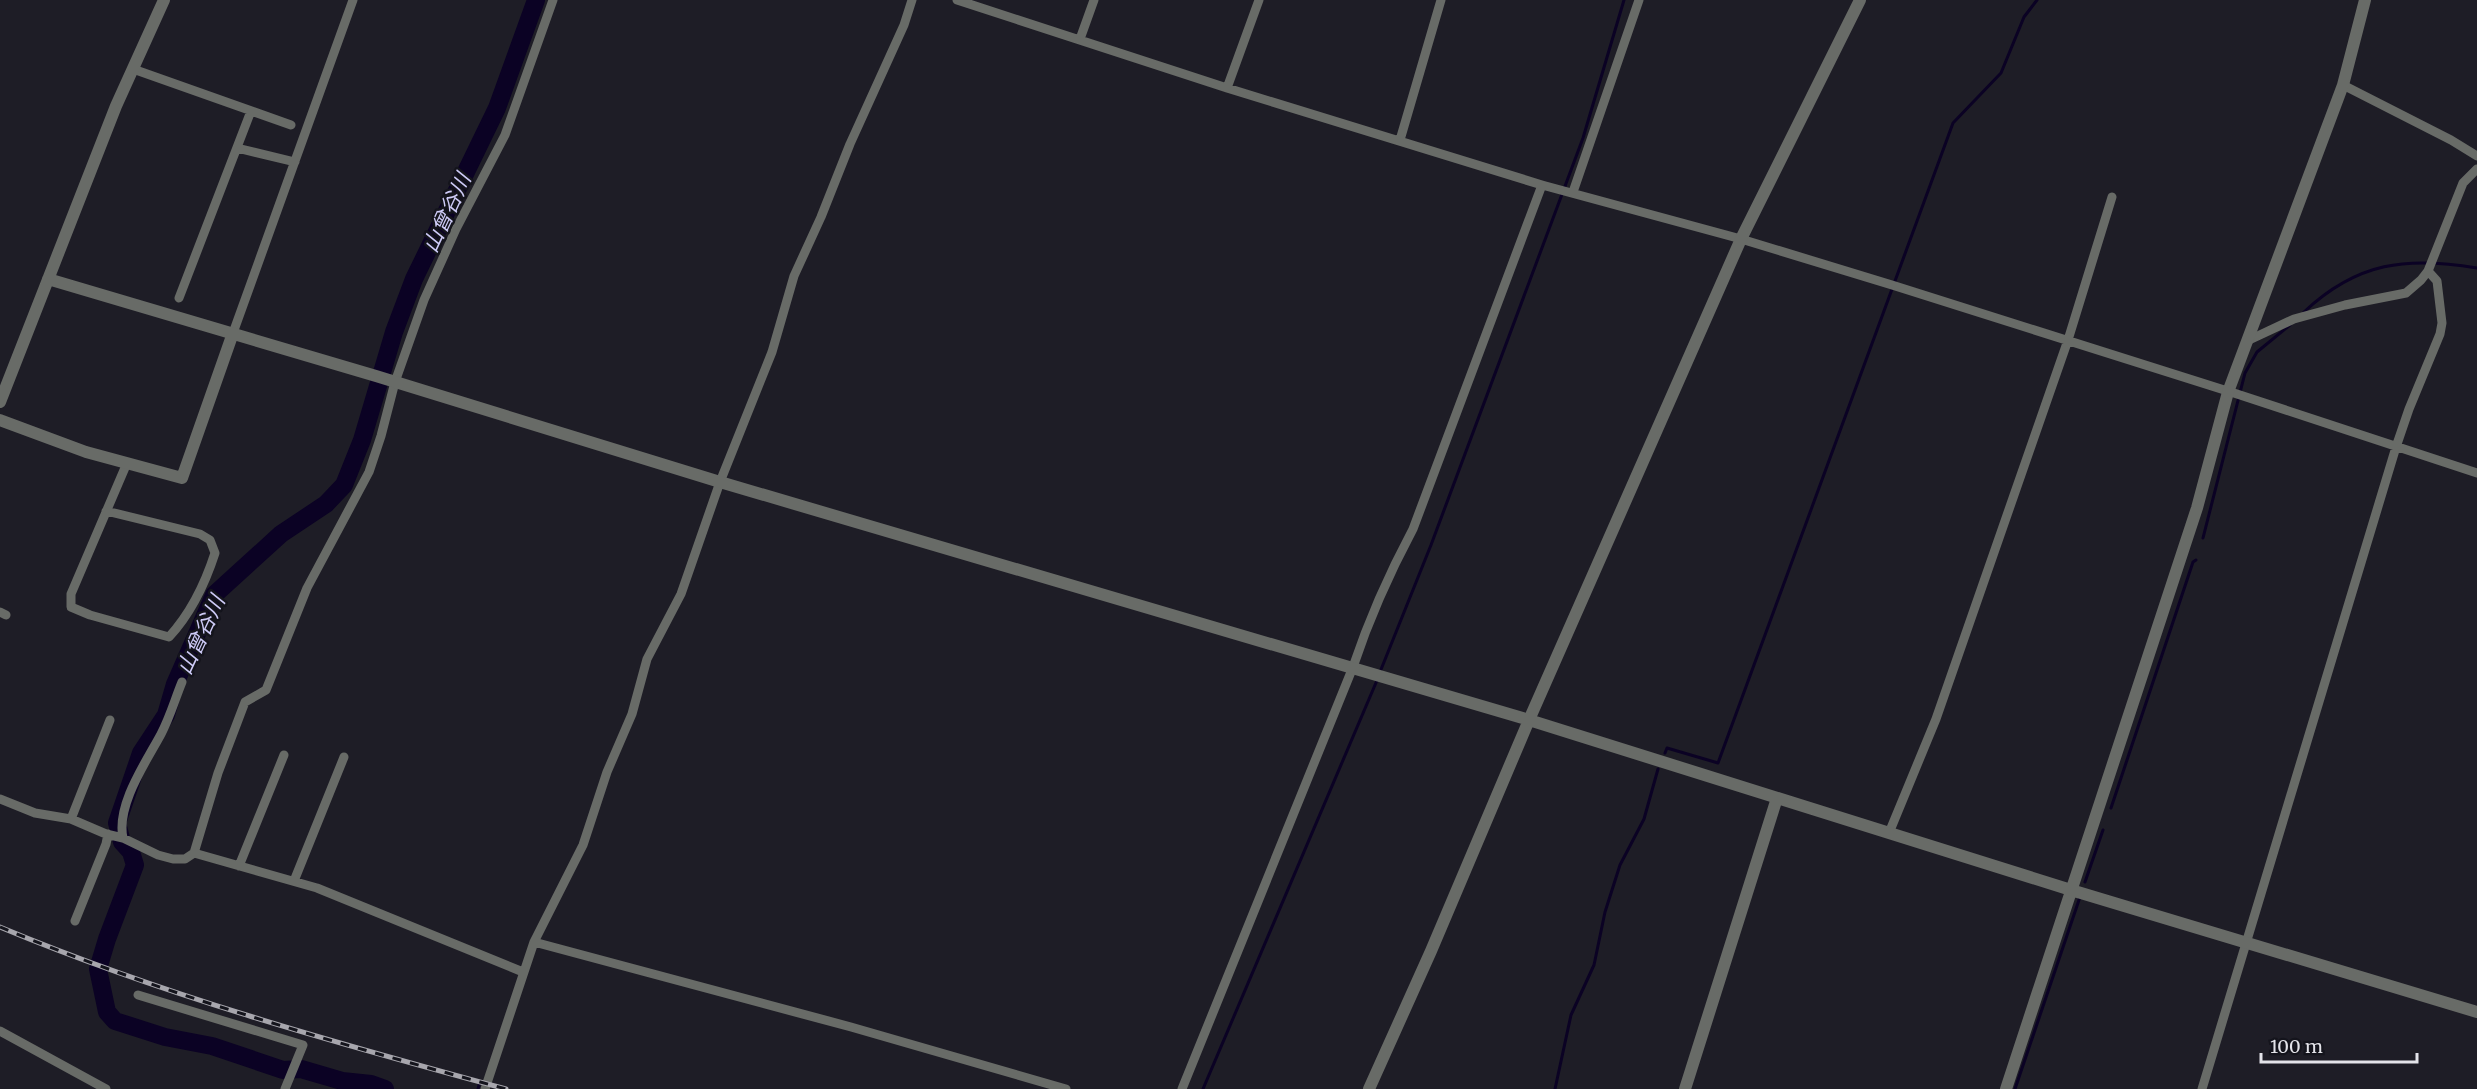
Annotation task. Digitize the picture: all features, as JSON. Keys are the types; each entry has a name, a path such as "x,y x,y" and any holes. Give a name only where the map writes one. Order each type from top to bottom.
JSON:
{"street":[{"path":"0,402 75,206 164,0"},
{"path":"0,420 86,453 182,478 353,0"},
{"path":"0,799 35,813 71,819 158,855 185,860 194,853 218,773 245,702 266,690 308,588 369,472 381,436 384,379 456,229 505,135 553,0"},
{"path":"485,1089 534,942 583,844 607,772 632,714 647,659 681,594 720,482 772,352 794,276 904,25 912,0"},
{"path":"957,0 1227,88 1542,185 1741,239 1895,285 2477,473"},
{"path":"1080,39 1094,0"},
{"path":"1227,88 1259,0"},
{"path":"1401,140 1441,0"},
{"path":"1573,192 1639,0"},
{"path":"1369,1089 1741,239 1860,0"},
{"path":"2006,1089 2236,394 2247,340 2343,85 2365,0"},
{"path":"133,69 291,125"},
{"path":"2343,85 2451,140 2477,156"},
{"path":"178,298 251,111"},
{"path":"237,148 295,162"},
{"path":"2247,340 2294,319 2406,293 2421,280 2430,265 2463,183 2477,169"},
{"path":"1182,1089 1353,667 1375,607 1413,529 1542,185"},
{"path":"1889,832 1936,719 2068,340 2112,197"},
{"path":"2202,1089 2396,447 2440,334 2442,323 2437,280 2430,265"},
{"path":"48,279 233,333 720,482 1529,720 2071,890 2477,1012"},
{"path":"106,511 200,534 210,540 215,553 210,569 187,618 170,637 90,615 72,607 71,594 106,511 127,464"},
{"path":"75,921 106,843 116,836 137,777 168,719 182,682"},
{"path":"71,819 110,720"},
{"path":"239,866 284,754"},
{"path":"294,881 344,757"},
{"path":"1685,1089 1777,798"},
{"path":"194,853 317,888 523,972"},
{"path":"534,942 840,1024 1066,1089"},
{"path":"138,995 303,1045 285,1089"},
{"path":"0,1031 106,1089"}],"waterway":[{"name":"山曾谷川","path":"385,1089 371,1084 342,1081 301,1069 283,1070 212,1046 165,1037 115,1021 107,1012 98,969 135,865 131,852 122,842 117,823 141,753 166,715 175,684 214,595 281,534 326,504 344,485 362,440 394,332 414,279 497,108 536,0"},
{"path":"1380,672 1431,545 1583,138 1624,0"},
{"path":"1665,753 1667,748 1718,763 1953,123 2001,73 2024,17 2037,0"},
{"path":"2304,312 2344,282 2384,267 2405,263 2428,263 2477,268"},
{"path":"2203,538 2245,373 2257,352 2290,325"},
{"path":"2111,808 2193,562 2196,560"},
{"path":"1203,1089 1378,678"},
{"path":"1555,1089 1571,1015 1594,965 1605,912 1620,865 1644,819 1658,769"},
{"path":"2085,882 2103,830"},
{"path":"2015,1089 2080,897"},
{"path":"478,1089 479,1085"}],"railway":[{"path":"0,927 124,975 187,996 378,1054 506,1089"}]}
